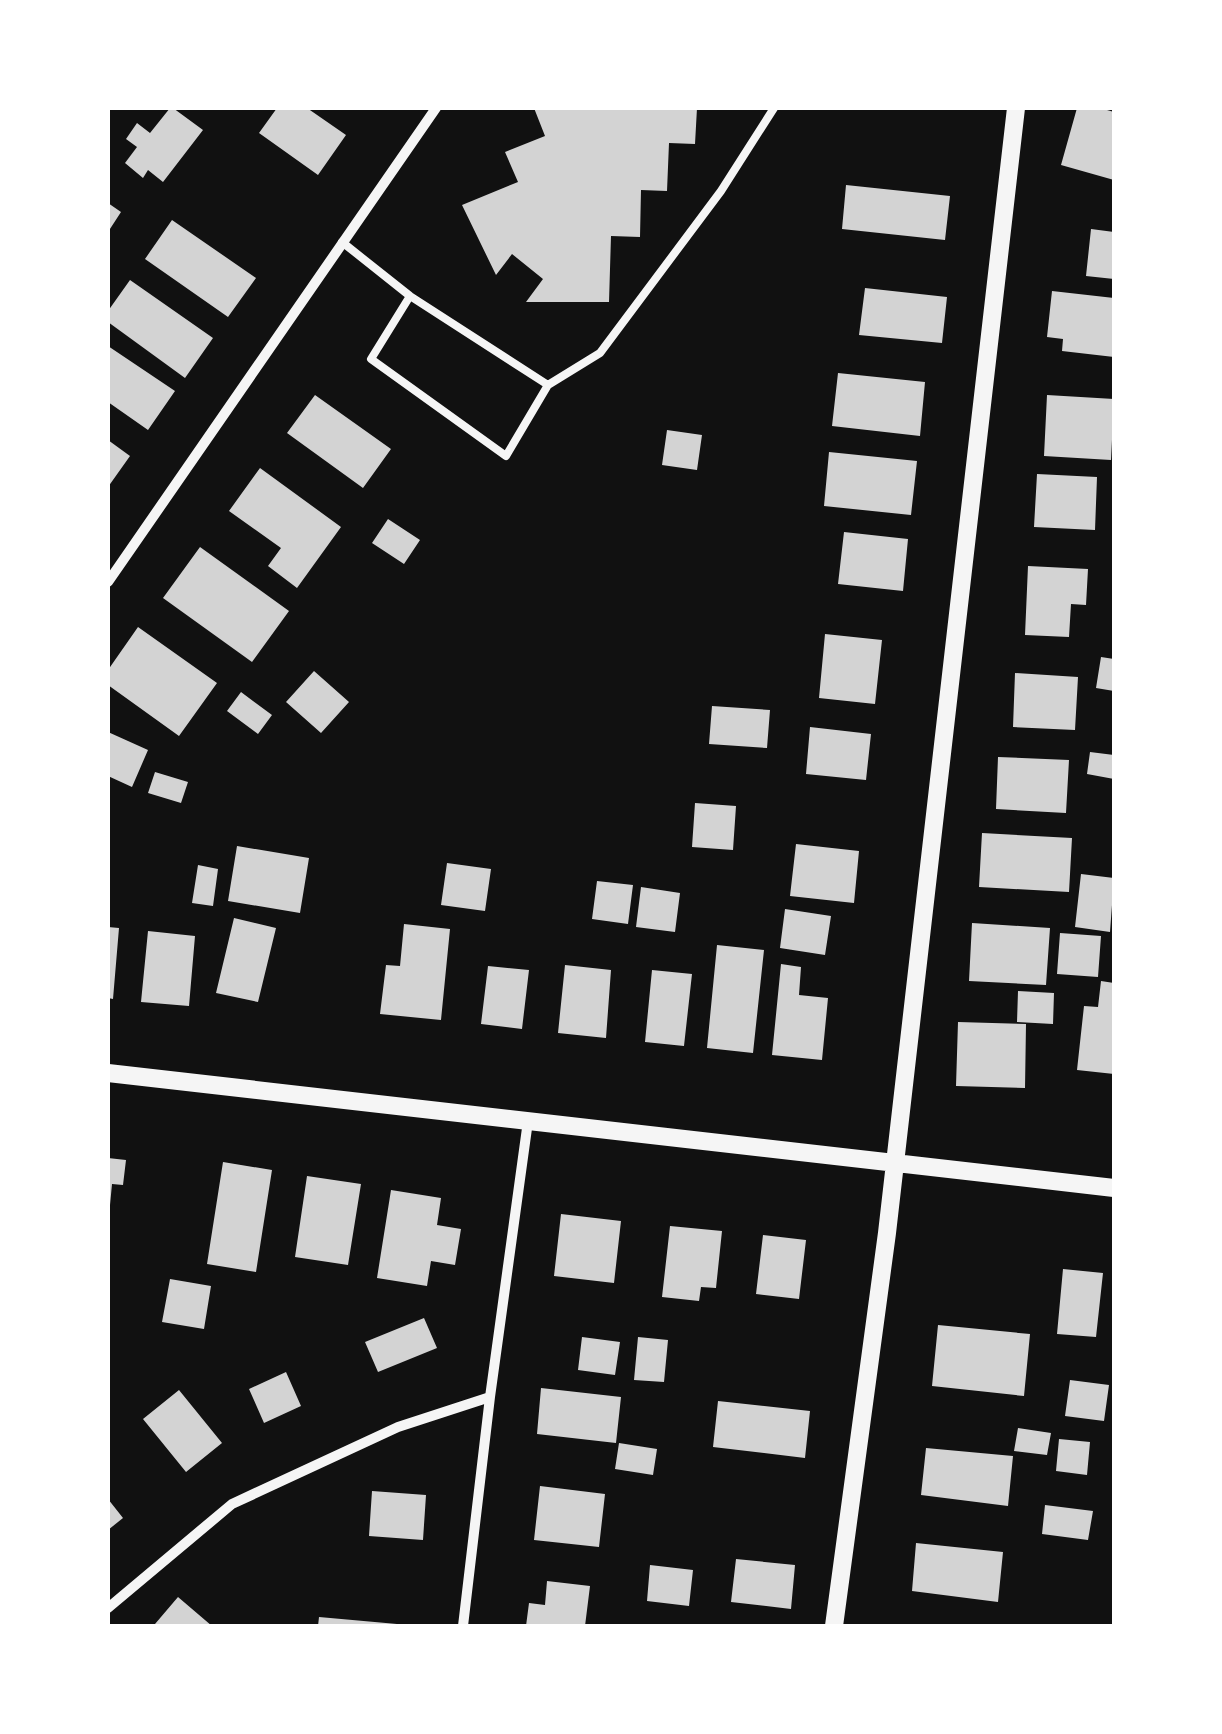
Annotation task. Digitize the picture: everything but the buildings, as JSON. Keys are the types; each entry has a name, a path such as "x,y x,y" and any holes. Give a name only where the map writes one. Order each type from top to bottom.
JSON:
{"street":[{"path":"108,582 436,108"},
{"path":"834,1626 895,1162 1016,108"},
{"path":"108,1074 1114,1188"},
{"path":"463,1626 528,1121"},
{"path":"108,1608 232,1504 398,1426 490,1396"}],"lane":[{"path":"410,296 371,358 506,456 548,384 600,353 721,191 774,108"},
{"path":"342,242 410,296 548,384"}]}
